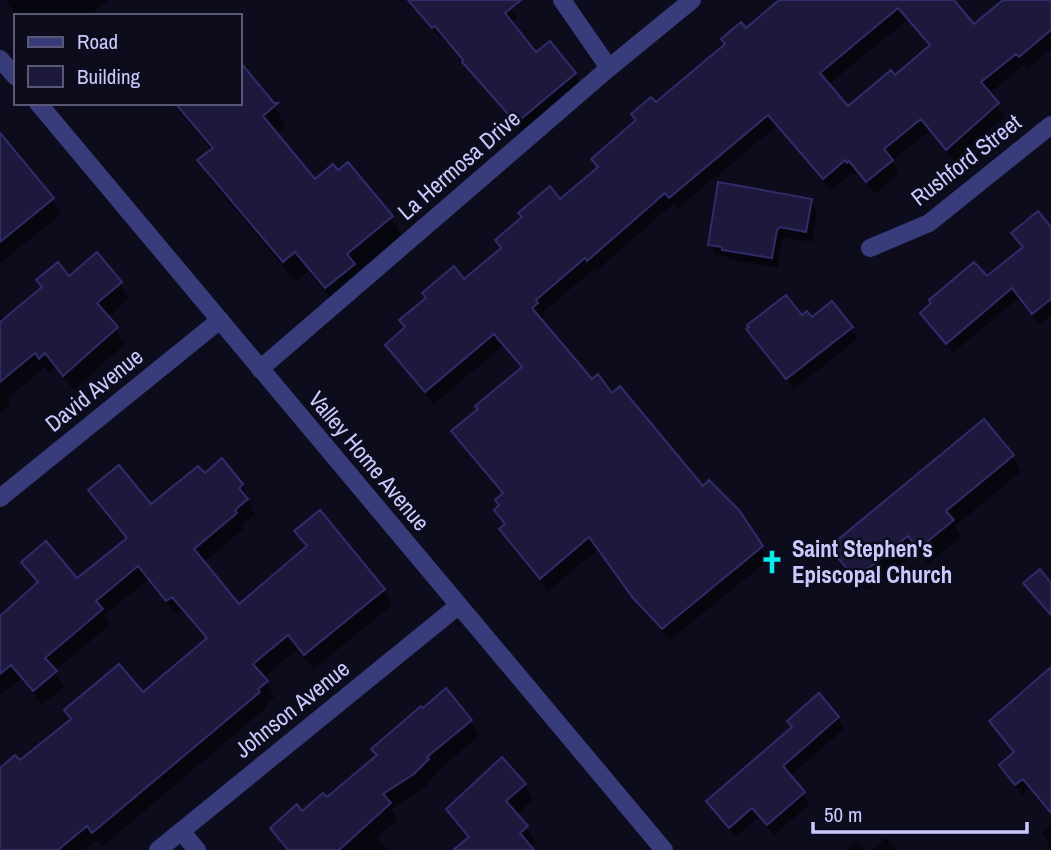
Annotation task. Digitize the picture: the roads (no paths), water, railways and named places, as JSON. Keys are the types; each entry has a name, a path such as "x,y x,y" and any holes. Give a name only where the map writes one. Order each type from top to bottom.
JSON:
{"street":[{"path":"562,0 609,68"},
{"name":"La Hermosa Drive","path":"260,369 609,68 692,0"},
{"path":"0,59 14,75"},
{"name":"Valley Home Avenue","path":"40,105 91,170 664,850"},
{"name":"Rushford Street","path":"870,248 929,223 1051,125"},
{"name":"David Avenue","path":"0,498 220,320"},
{"name":"Johnson Avenue","path":"158,850 458,606"},
{"path":"181,831 197,850"}],"place":[{"name":"Saint Stephen's Episcopal Church","path":"772,562"}]}
